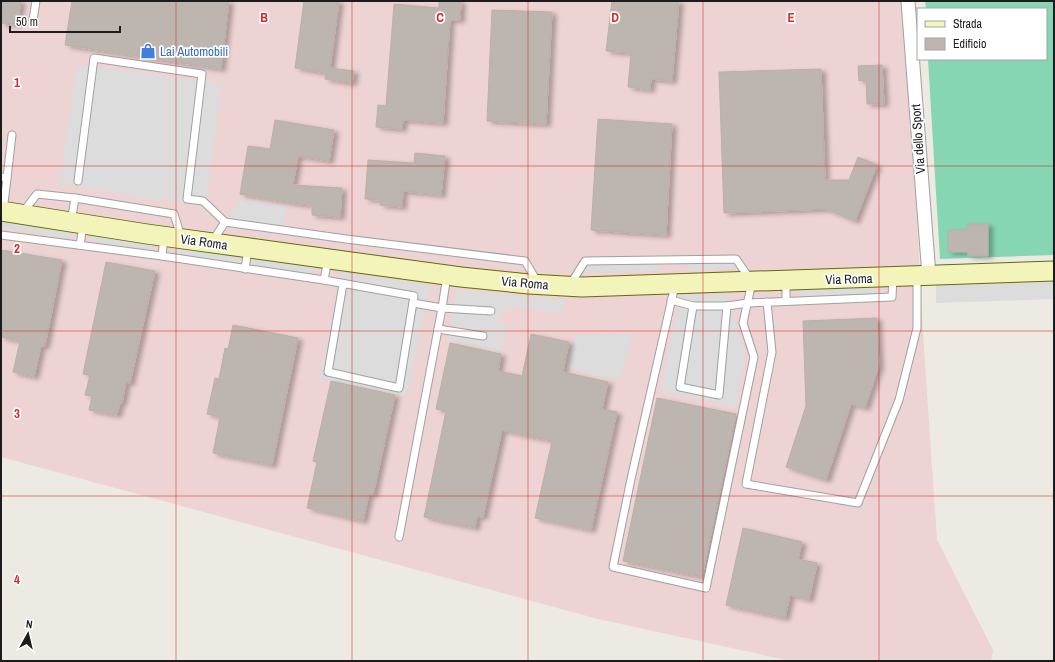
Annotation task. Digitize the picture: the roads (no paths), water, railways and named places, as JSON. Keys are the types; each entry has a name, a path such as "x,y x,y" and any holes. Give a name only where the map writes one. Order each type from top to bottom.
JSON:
{"main road":[{"name":"Via Roma","path":"2,211 248,248 447,275 539,285 673,292 752,282 786,280 1054,271"}],"street":[{"name":"Via dello Sport","path":"908,1 923,276"}],"lane":[{"path":"33,20 36,1"},
{"path":"78,181 94,58 202,74 187,198 203,201 225,222 346,239 525,261 539,285"},
{"path":"2,211 4,177 12,135"},
{"path":"22,214 37,194 75,198 174,214 173,237 162,256"},
{"path":"75,198 80,245"},
{"path":"212,243 225,222"},
{"path":"1,235 162,256 324,280 414,296 399,388 328,372 343,284"},
{"path":"245,269 248,248"},
{"path":"324,280 328,258"},
{"path":"569,286 585,261 736,259 752,282 748,303 743,323 754,357 706,588 613,567 673,292 693,306 727,306 748,303 892,297 893,277"},
{"path":"399,538 447,275"},
{"path":"767,302 772,352 746,484 858,504 899,400 916,328 923,276"},
{"path":"786,280 786,301"},
{"path":"413,303 442,308 490,311"},
{"path":"693,306 680,387 719,395 727,306"},
{"path":"438,329 483,336"}],"place":[{"name":"Lai Automobili","path":"148,51"}]}
